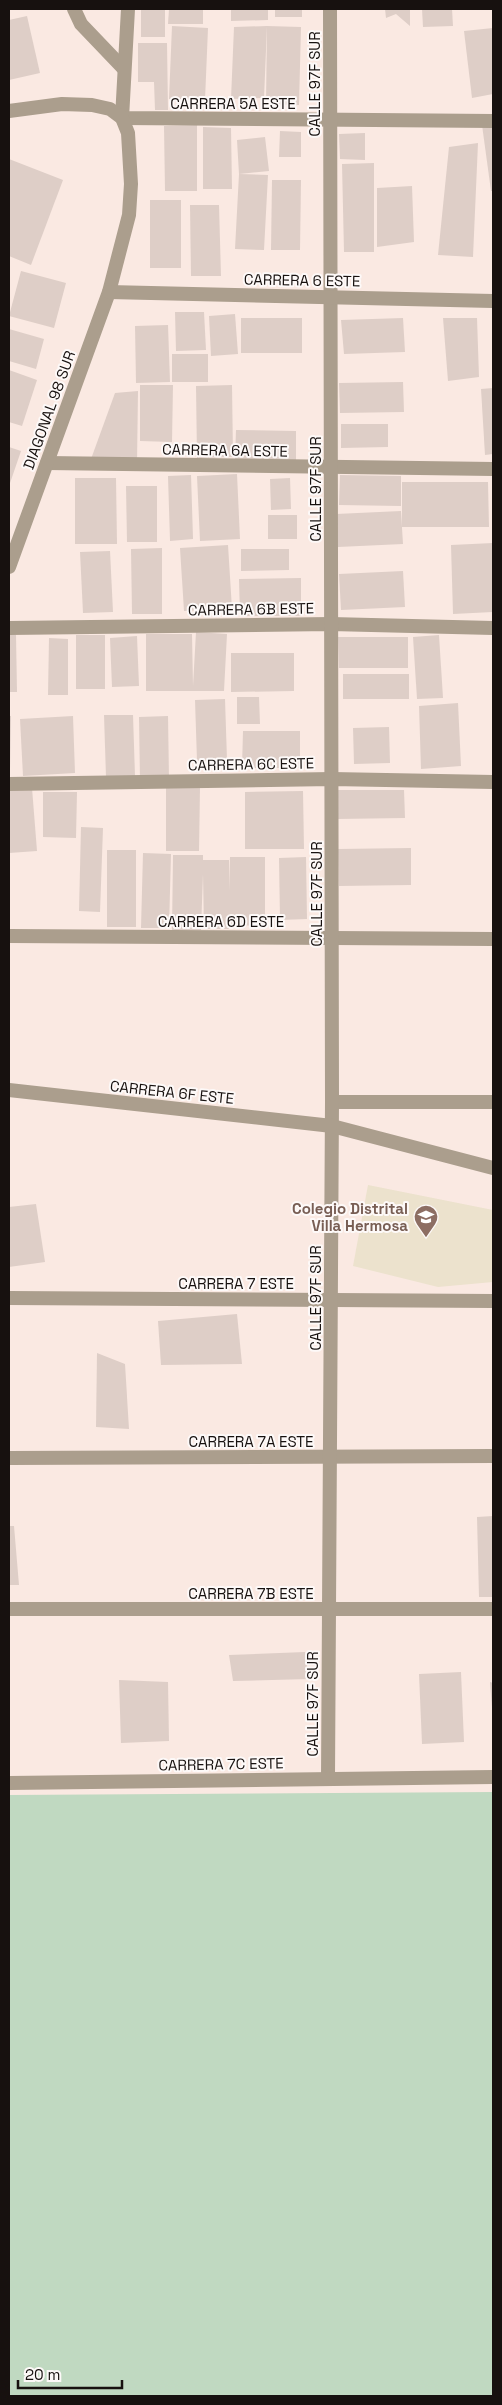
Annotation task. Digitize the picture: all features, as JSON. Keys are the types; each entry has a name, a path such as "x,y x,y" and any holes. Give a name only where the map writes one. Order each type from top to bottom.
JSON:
{"street":[{"path":"74,9 81,24 124,69"},
{"name":"DIAGONAL 98 SUR","path":"9,567 109,292 129,215 131,153 128,133 122,118 128,9"},
{"name":"CALLE 97F SUR","path":"328,1778 332,1126 330,9"},
{"path":"9,111 62,104 92,105 110,109 122,118"},
{"name":"CARRERA 5A ESTE","path":"122,118 493,121"},
{"name":"CARRERA 6 ESTE","path":"109,292 493,301"},
{"name":"CARRERA 6A ESTE","path":"47,463 493,469"},
{"name":"CARRERA 6B ESTE","path":"9,628 331,624 493,628"},
{"name":"CARRERA 6C ESTE","path":"9,784 332,779 493,782"},
{"name":"CARRERA 6D ESTE","path":"9,936 493,939"},
{"name":"CARRERA 6F ESTE","path":"9,1090 332,1126 493,1168"},
{"path":"332,1102 493,1102"},
{"name":"CARRERA 7 ESTE","path":"9,1298 493,1301"},
{"name":"CARRERA 7A ESTE","path":"9,1458 493,1456"},
{"name":"CARRERA 7B ESTE","path":"9,1610 493,1609"},
{"name":"CARRERA 7C ESTE","path":"9,1783 493,1777"}],"shaded area":[{"name":"Colegio Distrital Villa Hermosa","path":"368,1185 493,1210 493,1282 438,1287 353,1266"}],"green space":[{"path":"493,1792 493,2396 9,2396 9,1795"}],"building":[{"path":"141,9 165,9 165,37 141,37"},
{"path":"169,9 203,9 203,24 168,24"},
{"path":"231,9 268,9 268,20 231,21"},
{"path":"275,9 302,9 302,17 275,17"},
{"path":"385,9 410,9 410,26 396,14 386,18"},
{"path":"422,9 452,9 453,26 423,27"},
{"path":"27,16 40,73 9,80 9,20"},
{"path":"172,26 208,28 205,100 169,99"},
{"path":"267,26 264,98 231,99 234,27"},
{"path":"267,26 301,27 299,105 266,104"},
{"path":"493,28 493,94 472,98 464,31"},
{"path":"138,43 167,43 168,110 155,110 154,82 138,82"},
{"path":"197,125 197,191 165,191 164,126"},
{"path":"482,125 493,125 493,191 491,191"},
{"path":"203,127 231,128 232,189 203,189"},
{"path":"280,131 301,132 301,157 279,157"},
{"path":"365,133 365,160 340,159 339,134"},
{"path":"265,137 269,171 239,174 237,140"},
{"path":"478,143 473,257 438,255 449,147"},
{"path":"9,159 63,180 31,265 9,256"},
{"path":"374,163 374,252 344,252 342,164"},
{"path":"239,174 268,175 264,250 235,249"},
{"path":"272,180 301,180 300,250 271,250"},
{"path":"412,186 414,242 377,247 377,188"},
{"path":"150,200 181,200 181,268 150,268"},
{"path":"190,205 219,205 221,276 191,276"},
{"path":"21,271 66,283 54,328 9,316"},
{"path":"175,312 204,312 206,350 176,351"},
{"path":"235,314 238,354 211,356 209,316"},
{"path":"241,318 302,318 302,353 241,353"},
{"path":"403,318 405,352 344,354 341,320"},
{"path":"443,318 477,318 479,377 448,381"},
{"path":"168,325 170,382 136,383 135,326"},
{"path":"9,329 44,339 36,369 9,361"},
{"path":"172,354 208,354 208,382 172,382"},
{"path":"9,370 37,380 22,426 9,422"},
{"path":"403,382 404,412 340,413 339,383"},
{"path":"140,385 173,385 172,442 140,441"},
{"path":"232,385 233,457 197,458 196,386"},
{"path":"493,388 493,454 485,455 481,389"},
{"path":"138,391 137,463 91,459 115,393"},
{"path":"341,424 388,424 388,447 341,448"},
{"path":"236,430 296,431 296,460 235,459"},
{"path":"9,447 21,451 9,486"},
{"path":"237,474 240,539 200,541 197,476"},
{"path":"191,475 193,539 170,541 168,476"},
{"path":"340,475 401,476 401,506 339,505"},
{"path":"75,478 116,478 117,544 75,544"},
{"path":"290,478 291,509 271,510 270,479"},
{"path":"402,482 488,482 489,527 402,527"},
{"path":"126,486 157,486 157,542 127,542"},
{"path":"401,511 403,544 338,547 336,514"},
{"path":"268,515 297,515 297,539 268,539"},
{"path":"493,543 493,612 453,614 451,545"},
{"path":"228,545 232,609 184,611 180,548"},
{"path":"162,548 162,614 132,614 131,549"},
{"path":"241,549 289,549 289,570 241,571"},
{"path":"110,551 113,612 83,613 80,552"},
{"path":"403,571 405,607 341,610 339,574"},
{"path":"301,578 301,616 240,616 239,579"},
{"path":"196,632 227,634 224,691 146,691 146,634 192,634 193,686"},
{"path":"9,635 16,635 17,692 9,692"},
{"path":"76,635 105,635 105,689 76,689"},
{"path":"439,635 443,698 417,699 413,637"},
{"path":"137,636 139,686 112,687 110,638"},
{"path":"338,637 408,637 408,668 339,668"},
{"path":"49,638 68,639 68,695 48,695"},
{"path":"231,653 294,653 294,691 231,692"},
{"path":"343,674 409,674 409,699 343,699"},
{"path":"237,697 259,697 260,724 237,724"},
{"path":"225,699 227,760 197,761 195,700"},
{"path":"458,703 461,766 421,769 419,706"},
{"path":"104,715 133,715 135,776 106,777"},
{"path":"9,716 11,716 10,770 9,770"},
{"path":"73,716 75,773 23,776 20,719"},
{"path":"168,716 169,779 140,780 139,717"},
{"path":"389,727 390,763 354,764 353,728"},
{"path":"243,731 300,731 300,768 242,768"},
{"path":"166,786 200,787 199,851 166,851"},
{"path":"32,788 37,851 9,853 9,789"},
{"path":"337,790 404,790 405,818 337,819"},
{"path":"303,791 304,849 245,849 245,792"},
{"path":"43,792 77,792 76,838 43,837"},
{"path":"81,827 103,828 100,912 79,911"},
{"path":"411,848 411,885 339,886 338,849"},
{"path":"107,850 136,850 136,927 107,927"},
{"path":"143,853 171,854 169,928 141,928"},
{"path":"173,855 203,855 203,860 229,860 229,891 230,857 265,857 265,926 229,925 229,929 204,929 203,874 201,930 172,930"},
{"path":"306,857 307,919 280,920 279,858"},
{"path":"36,1204 45,1262 9,1267 9,1207"},
{"path":"237,1314 242,1364 161,1365 158,1321"},
{"path":"97,1353 125,1364 129,1429 96,1427"},
{"path":"493,1516 493,1597 479,1597 477,1517"},
{"path":"9,1526 14,1526 19,1585 9,1585"},
{"path":"305,1652 309,1679 233,1681 229,1655"},
{"path":"461,1672 464,1742 422,1744 419,1674"},
{"path":"119,1680 168,1682 169,1741 121,1743"},
{"path":"490,1682 493,1683 493,1708 492,1708"}],"place":[{"name":"Colegio Distrital Villa Hermosa","path":"426,1238"}]}
